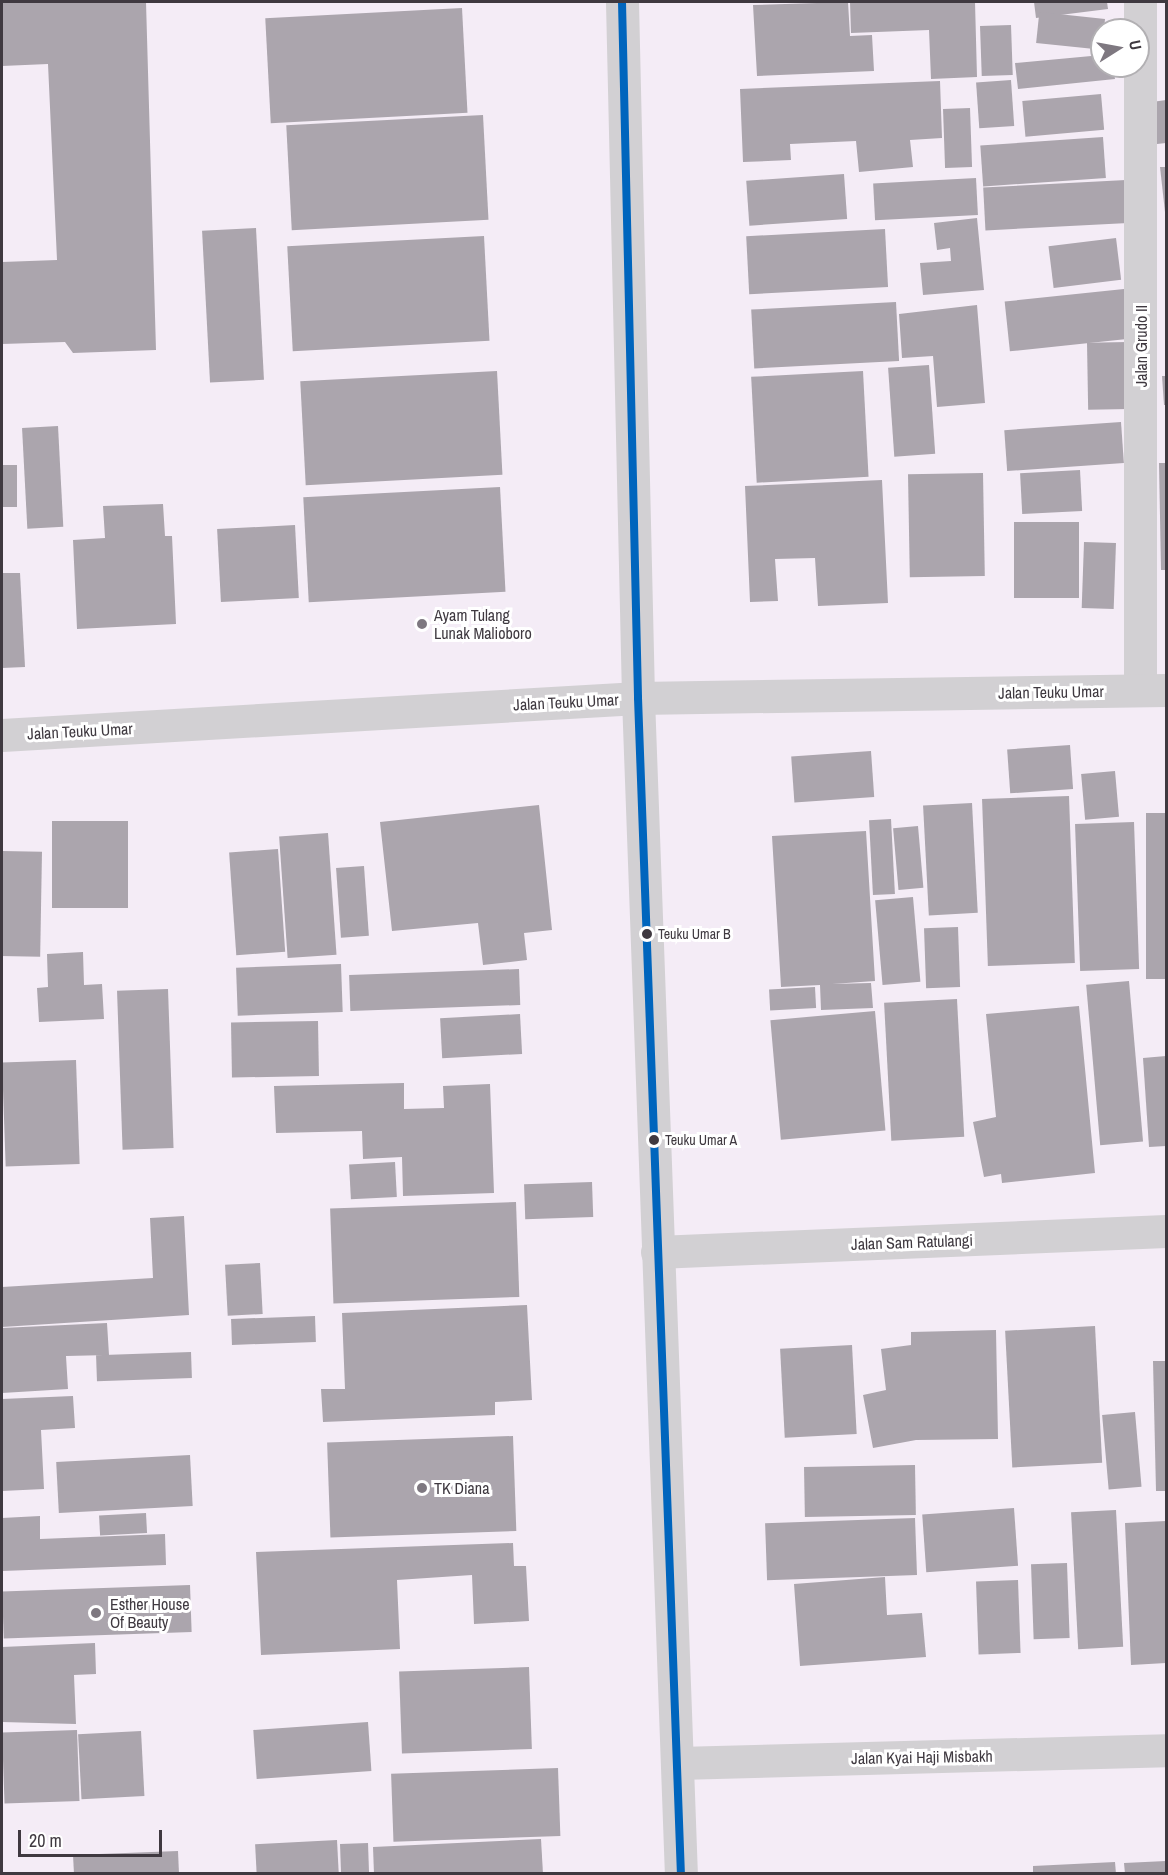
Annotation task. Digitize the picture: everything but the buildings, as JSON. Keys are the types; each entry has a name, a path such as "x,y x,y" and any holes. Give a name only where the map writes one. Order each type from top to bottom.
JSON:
{"street":[{"path":"622,2 638,698 681,1874"},
{"name":"Jalan Grudo II","path":"1140,2 1154,277 1153,690"},
{"name":"Jalan Teuku Umar","path":"2,735 638,698 1153,690"},
{"name":"Jalan Sam Ratulangi","path":"657,1252 1167,1231"},
{"name":"Jalan Kyai Haji Misbakh","path":"678,1763 1167,1750"}],"transit line":[{"path":"622,2 638,698 681,1874"}],"place":[{"name":"Ayam Tulang Lunak Malioboro","path":"422,624"},
{"name":"Teuku Umar B","path":"647,934"},
{"name":"Teuku Umar A","path":"654,1140"},
{"name":"TK Diana","path":"422,1488"},
{"name":"Esther House Of Beauty","path":"96,1613"}]}
